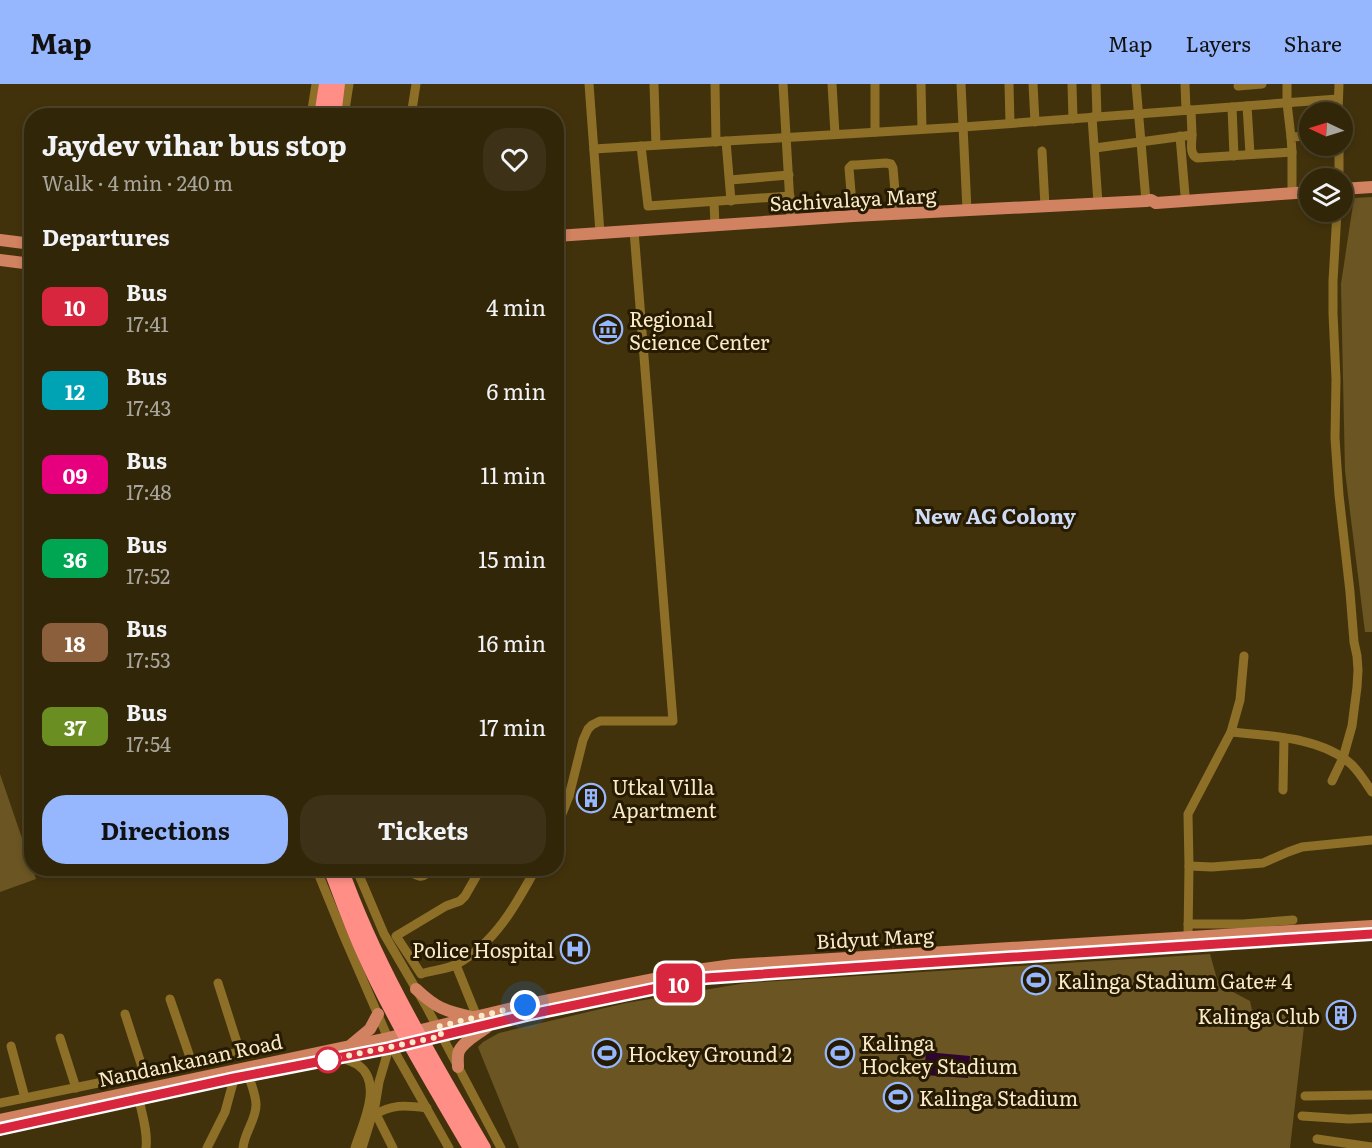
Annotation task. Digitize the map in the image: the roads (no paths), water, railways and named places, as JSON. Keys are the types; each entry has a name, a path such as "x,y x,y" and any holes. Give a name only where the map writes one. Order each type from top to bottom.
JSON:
{"highway":[{"path":"322,108 326,84"},
{"path":"335,108 338,84"},
{"path":"333,876 363,953 379,986 470,1148"},
{"path":"344,876 371,943 388,978 483,1148"}],"main road":[{"path":"1353,183 1372,182"},
{"name":"Sachivalaya Marg","path":"1149,200 1155,196 1299,187"},
{"path":"1353,188 1372,187"},
{"name":"Sachivalaya Marg","path":"564,235 853,216 1149,200 1156,203 1299,193"},
{"path":"0,240 24,243"},
{"path":"0,260 24,263"},
{"name":"Bidyut Marg","path":"390,1045 477,1017 525,1005 726,966 1188,931 1372,926"},
{"name":"Bidyut Marg","path":"439,1031 493,1023 720,976 1372,934"},
{"path":"416,989 445,1011 477,1017"},
{"path":"344,1052 370,1029 378,1014"},
{"path":"458,1067 458,1053 466,1042 493,1023"},
{"name":"Nandankanan Road","path":"9,1121 344,1052 390,1045"},
{"name":"Nandankanan Road","path":"9,1121 139,1099 234,1078 247,1072"},
{"path":"0,1129 9,1121"}],"street":[{"path":"312,108 316,84"},
{"path":"345,108 349,84"},
{"path":"412,108 416,84"},
{"path":"589,84 600,233"},
{"path":"654,84 656,145"},
{"path":"715,84 716,142"},
{"path":"783,84 791,221"},
{"path":"832,84 835,135"},
{"path":"875,84 875,132"},
{"path":"921,84 922,129"},
{"path":"961,84 968,210"},
{"path":"1009,84 1010,123"},
{"path":"1033,84 1035,122"},
{"path":"1072,84 1073,119"},
{"path":"1096,84 1095,148 1098,203"},
{"path":"1136,84 1149,200"},
{"path":"1185,84 1192,135 1192,153 1197,158 1292,152"},
{"path":"1234,156 1239,107 1238,85 1262,84"},
{"path":"1287,84 1292,187"},
{"path":"594,149 963,127 1338,99 1339,84"},
{"path":"1239,107 1250,154"},
{"path":"1095,148 1192,135"},
{"path":"1180,136 1185,195"},
{"path":"1291,136 1299,136"},
{"path":"726,141 731,201"},
{"path":"641,146 648,207 790,196"},
{"path":"1042,151 1045,206"},
{"path":"853,216 849,168 856,165 886,163 891,164 892,168 897,215"},
{"path":"730,180 789,175"},
{"path":"714,202 715,226"},
{"path":"1332,781 1343,758 1352,726 1358,670 1335,438 1336,369 1333,313 1336,222"},
{"path":"564,809 583,740 592,725 600,722 673,721 634,231"},
{"path":"1244,656 1240,700 1231,732 1188,814 1188,931 1293,920"},
{"path":"1231,732 1307,743 1343,758 1354,766 1372,792"},
{"path":"1283,790 1284,738"},
{"path":"564,795 569,796"},
{"path":"1189,866 1212,867 1263,863 1302,847 1372,840"},
{"path":"319,876 390,1045 449,1148"},
{"path":"359,876 384,934 501,1148"},
{"path":"476,876 460,901 446,906 396,936 421,974 456,965 478,949 504,923 531,876"},
{"path":"456,965 477,1017"},
{"path":"218,983 256,1106 243,1148"},
{"path":"170,999 192,1063"},
{"path":"125,1014 144,1073"},
{"path":"60,1038 76,1088"},
{"path":"362,1148 374,1115 390,1045"},
{"path":"11,1046 25,1098"},
{"path":"0,1103 240,1052"},
{"path":"344,1052 364,1071 369,1078 372,1090 355,1148"},
{"path":"207,1148 225,1112 234,1078"},
{"path":"1305,1096 1372,1095"},
{"path":"139,1099 145,1127 146,1148"},
{"path":"374,1115 396,1105 427,1108"},
{"path":"374,1115 393,1148"},
{"path":"1302,1116 1372,1118"},
{"path":"1317,1139 1372,1147"}],"place":[{"name":"Regional Science Center","path":"608,329"},
{"name":"Utkal Villa Apartment","path":"591,798"},
{"name":"Police Hospital","path":"575,949"},
{"name":"Kalinga Stadium Gate# 4","path":"1036,980"},
{"name":"Kalinga Club","path":"1341,1015"},
{"name":"Hockey Ground 2","path":"607,1053"},
{"name":"Kalinga Hockey Stadium","path":"840,1053"},
{"name":"Kalinga Stadium","path":"898,1097"}],"district":[{"name":"New AG Colony","path":"995,514"}]}
